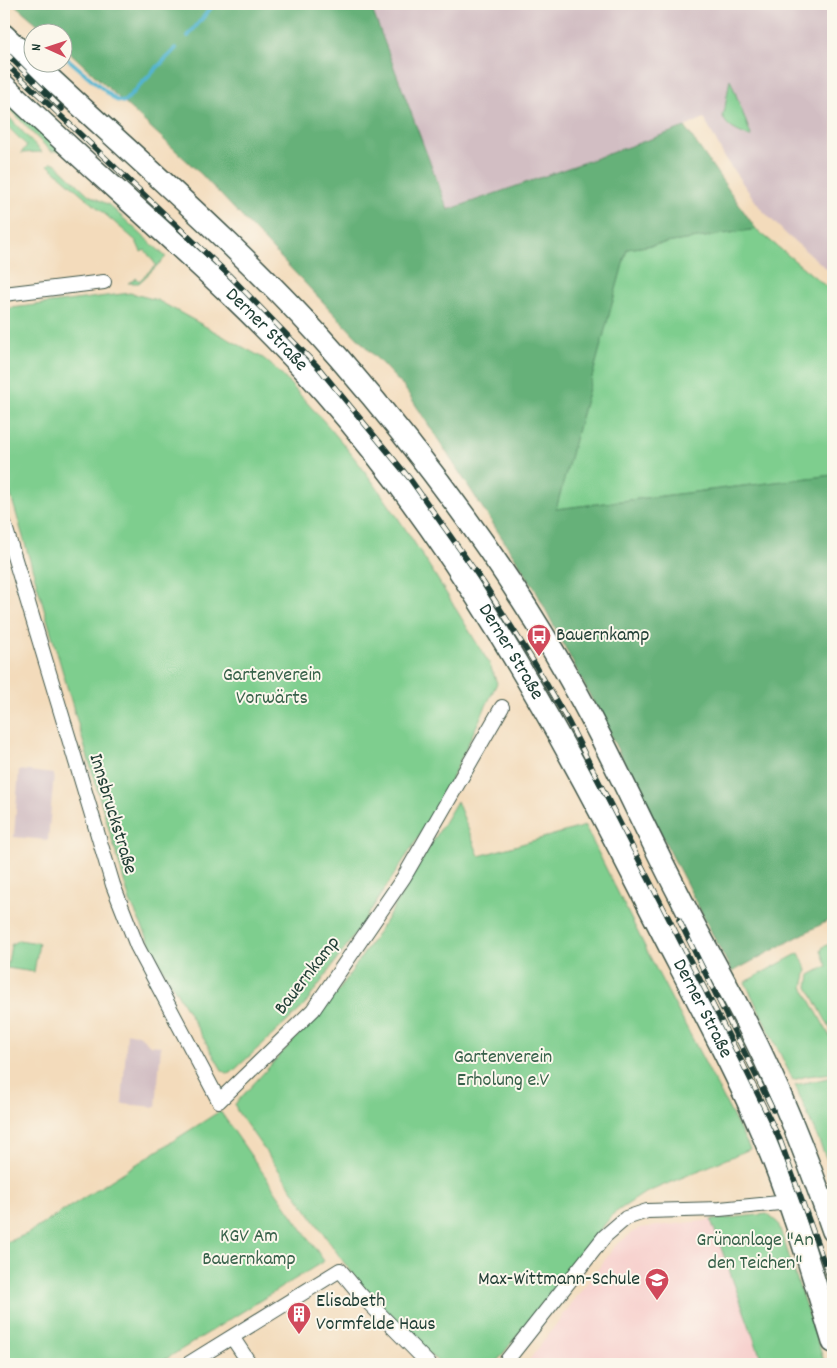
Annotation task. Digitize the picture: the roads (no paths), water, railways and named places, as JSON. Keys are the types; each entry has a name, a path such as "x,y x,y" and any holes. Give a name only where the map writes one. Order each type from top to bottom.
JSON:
{"main road":[{"name":"Derner Straße","path":"4,35 216,232 296,311 338,356 408,441 487,546 528,609 588,712 678,893 750,1028 796,1132 833,1231"},
{"name":"Derner Straße","path":"4,85 200,265 272,335 358,432 428,524 498,632 600,811 738,1082 764,1138 788,1202 833,1342"}],"street":[{"path":"4,294 104,282"},
{"name":"Innsbruckstraße","path":"4,523 10,563 113,885 137,946 219,1101"},
{"name":"Bauernkamp","path":"219,1101 313,1010 404,877 502,707"},
{"path":"504,1364 605,1236 626,1218 647,1211 720,1209 788,1202"},
{"path":"188,1364 340,1270 360,1294 430,1364"},
{"path":"232,1337 250,1364"}],"waterway":[{"path":"188,36 214,4"},
{"path":"72,63 116,100 124,102 176,48"}],"railway":[{"path":"4,51 62,109"},
{"path":"4,62 229,275 318,367 410,479 483,582 532,659 569,723 743,1064 780,1140 833,1287"},
{"path":"679,920 773,1110"}],"place":[{"name":"Bauernkamp","path":"539,657"},
{"name":"Max-Wittmann-Schule","path":"657,1301"},
{"name":"Elisabeth Vormfelde Haus","path":"299,1335"}],"park label":[{"name":"Gartenverein Vorwärts","path":"272,688"},
{"name":"Gartenverein Erholung e.V","path":"503,1070"},
{"name":"KGV Am Bauernkamp","path":"249,1248"},
{"name":"Grünanlage \"An den Teichen\"","path":"755,1252"}]}
